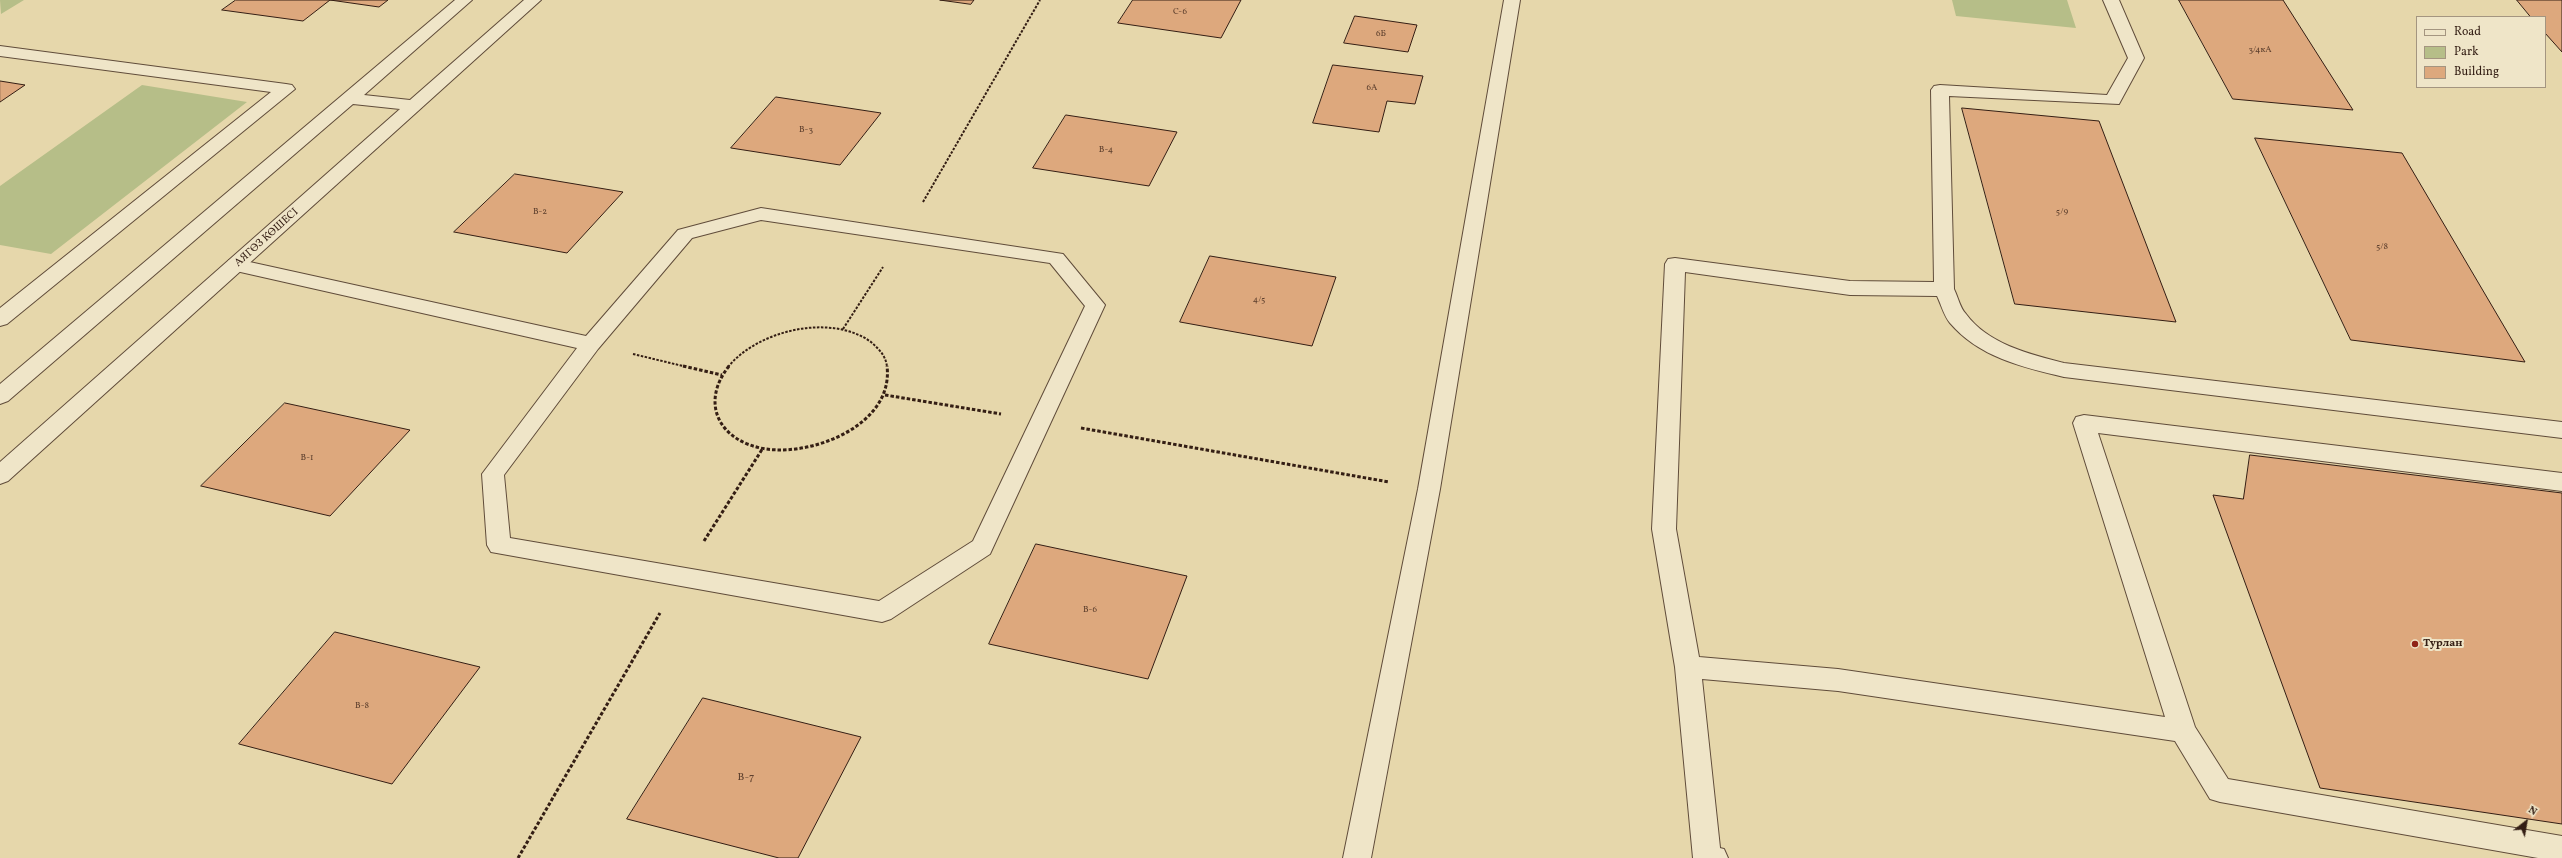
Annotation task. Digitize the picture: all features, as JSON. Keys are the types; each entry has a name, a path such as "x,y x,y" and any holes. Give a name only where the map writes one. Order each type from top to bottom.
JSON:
{"street":[{"path":"0,396 464,0"},
{"name":"АЯГӨЗ КӨШЕСІ","path":"0,475 533,0"},
{"path":"1357,858 1429,489 1512,0"},
{"path":"2111,0 2136,58 2113,100 1940,90 1944,289 1957,318 1985,342 2023,360 2064,370 2562,430"},
{"path":"0,51 286,89 0,319"},
{"path":"348,98 414,106"},
{"path":"761,214 903,235 1056,258 1095,305 982,547 882,612 499,545 493,474 590,344 685,234 761,214"},
{"path":"1709,858 1688,667 1664,529 1675,264 1850,288 1944,289"},
{"path":"236,265 590,344"},
{"path":"2562,482 2084,423 2182,731 2220,790 2562,849"},
{"path":"1688,667 1838,680 2182,731"}],"path":[{"path":"843,329 903,235 1040,0"},
{"path":"815,328 843,329 874,343 887,359 889,384 879,405 854,428 827,441 796,449 763,448 730,434 716,417 714,396 722,375 740,355 755,345 784,333 815,328"},
{"path":"590,344 722,375"},
{"path":"885,395 1429,489"},
{"path":"518,858 681,576 763,448"}],"green space":[{"path":"0,0 24,0 1,14"},
{"path":"1952,0 2067,0 2076,28 1956,16"},
{"path":"142,85 247,102 51,254 0,245 0,186"}],"building":[{"path":"236,0 330,0 303,21 222,10"},
{"path":"330,0 388,0 379,7"},
{"path":"940,0 974,0 971,4"},
{"path":"1133,0 1241,0 1221,38 1118,23"},
{"path":"2179,0 2283,0 2353,110 2233,99"},
{"path":"2517,0 2562,0 2562,52 2546,34 2546,16 2530,16"},
{"path":"1355,16 1417,25 1408,52 1344,43"},
{"path":"1333,65 1423,76 1415,104 1387,101 1379,132 1313,123"},
{"path":"0,81 25,85 0,102"},
{"path":"776,97 881,113 840,165 731,148"},
{"path":"1962,108 2099,121 2176,322 2015,304"},
{"path":"1066,115 1177,132 1149,186 1033,168"},
{"path":"2255,138 2402,153 2525,362 2351,340"},
{"path":"515,174 623,192 567,253 454,232"},
{"path":"1210,256 1336,277 1312,346 1180,322"},
{"path":"285,403 410,430 330,516 201,486"},
{"name":"Турлан","path":"2250,455 2562,493 2562,824 2320,788 2213,495 2243,499"},
{"path":"1036,544 1187,576 1148,679 989,644"},
{"path":"335,632 480,667 392,784 239,744"},
{"path":"703,698 861,737 798,858 779,858 627,819"}],"place":[{"name":"Турлан","path":"2415,644"}]}
